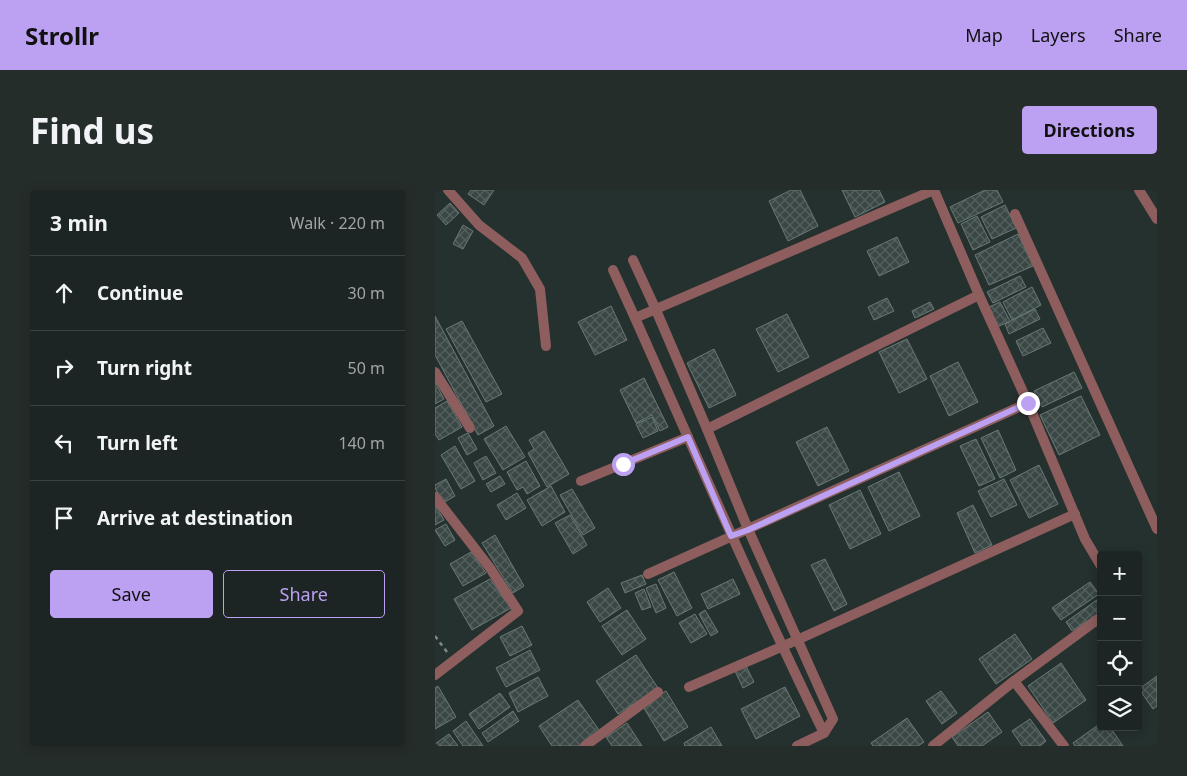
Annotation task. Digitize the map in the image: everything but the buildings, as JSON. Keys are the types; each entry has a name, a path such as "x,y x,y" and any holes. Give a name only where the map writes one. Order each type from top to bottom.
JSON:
{"street":[{"path":"448,190 479,224 522,258 540,290 545,346"},
{"path":"635,318 934,190 1028,403 1085,539 1097,559"},
{"path":"1139,190 1157,220"},
{"path":"1015,214 1157,529"},
{"path":"633,260 656,310 748,530 833,719 824,733 797,746"},
{"path":"613,270 731,536 824,733"},
{"path":"707,430 979,295"},
{"path":"435,372 470,428"},
{"path":"648,574 1028,403"},
{"path":"581,481 688,437"},
{"path":"435,497 490,568 518,611 435,675"},
{"path":"689,687 1075,514"},
{"path":"933,746 1097,620"},
{"path":"1014,682 1061,745"},
{"path":"585,746 658,692"}],"path":[{"path":"435,636 454,661"}],"route":[{"path":"623,464 688,437 731,536 1028,403"}]}
